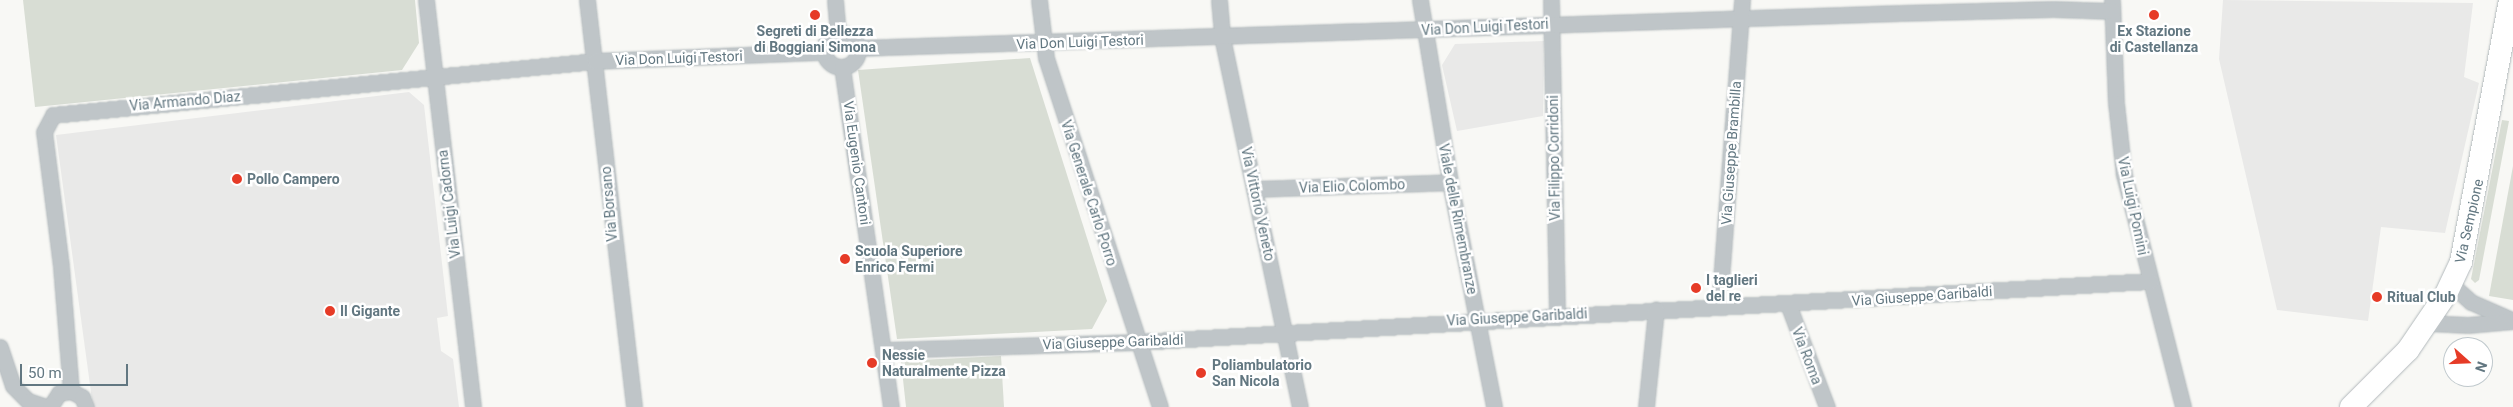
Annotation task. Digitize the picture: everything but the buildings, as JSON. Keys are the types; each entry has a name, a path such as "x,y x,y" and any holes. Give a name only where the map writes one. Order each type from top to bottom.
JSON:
{"main road":[{"name":"Via Sempione","path":"2351,407 2394,367 2428,322 2451,284 2469,233 2510,0"}],"street":[{"name":"Via Luigi Cadorna","path":"426,0 473,407"},
{"name":"Via Borsano","path":"587,0 634,407"},
{"path":"834,0 838,34"},
{"name":"Via Generale Carlo Porro","path":"1039,0 1041,43 1160,407"},
{"name":"Via Vittorio Veneto","path":"1219,0 1222,37 1300,407"},
{"name":"Viale delle Rimembranze","path":"1420,0 1450,182 1494,407"},
{"name":"Via Filippo Corridoni","path":"1551,0 1557,315"},
{"name":"Via Giuseppe Brambilla","path":"1719,307 1742,0"},
{"name":"Via Don Luigi Testori","path":"857,48 2112,6"},
{"name":"Via Luigi Pomini","path":"2112,6 2119,136 2128,196 2183,407"},
{"path":"838,34 851,37 857,48 854,61 842,67 830,64 824,52 827,40 838,34"},
{"name":"Via Don Luigi Testori","path":"595,61 824,52"},
{"name":"Via Armando Diaz","path":"71,391 61,266 44,141 46,123 53,115 595,61"},
{"name":"Via Eugenio Cantoni","path":"842,67 885,350 891,407"},
{"name":"Via Elio Colombo","path":"1254,189 1450,182"},
{"name":"Via Giuseppe Garibaldi","path":"885,350 1138,342 1477,319 1788,304 2150,281"},
{"path":"2451,284 2471,302 2513,321"},
{"name":"Via Roma","path":"1788,304 1827,407"},
{"path":"1646,407 1656,310"},
{"path":"2428,322 2463,325 2513,321"},
{"path":"0,347 13,386 28,401 46,407"},
{"path":"50,407 59,393 71,391 82,397 86,407"}],"shaded area":[{"path":"23,0 415,0 419,43 402,70 35,107"},
{"path":"2223,0 2473,3 2464,77 2479,83 2445,233 2381,227 2368,321 2277,310 2219,59"},
{"path":"1544,41 1543,116 1457,131 1442,65 1455,44"},
{"path":"1030,58 1107,301 1092,329 897,339 858,70"},
{"path":"409,92 424,105 448,316 437,318 441,351 453,359 459,407 93,407 56,135"},
{"path":"2502,120 2509,121 2479,280 2475,283 2471,279"},
{"path":"2513,166 2513,300 2489,296"},
{"path":"1001,356 1004,407 906,407 901,361"}],"place":[{"name":"Segreti di Bellezza di Boggiani Simona","path":"815,15"},
{"name":"Ex Stazione di Castellanza","path":"2154,15"},
{"name":"Pollo Campero","path":"237,179"},
{"name":"Scuola Superiore Enrico Fermi","path":"845,259"},
{"name":"I taglieri del re","path":"1696,288"},
{"name":"Ritual Club","path":"2377,297"},
{"name":"Il Gigante","path":"330,311"},
{"name":"Nessie Naturalmente Pizza","path":"872,363"},
{"name":"Poliambulatorio San Nicola","path":"1201,373"}]}
